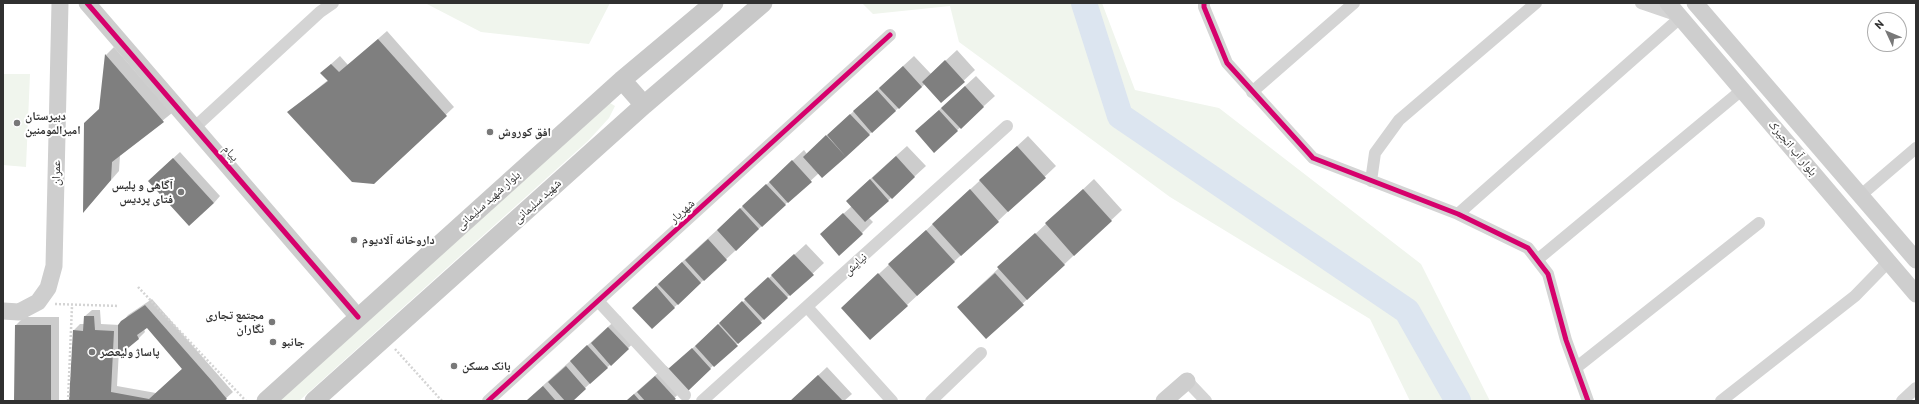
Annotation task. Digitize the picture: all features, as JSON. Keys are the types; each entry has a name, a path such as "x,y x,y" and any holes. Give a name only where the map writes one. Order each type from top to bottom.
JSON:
{"main road":[{"name":"بلوار شهید سلیمانی","path":"266,401 622,80 714,3"},
{"name":"شهید سلیمانی","path":"314,401 644,105 763,3"},
{"path":"622,80 644,105"}],"street":[{"name":"عمران","path":"3,311 19,312 38,302 48,288 54,266 60,3"},
{"name":"پیام","path":"88,3 358,317"},
{"path":"195,127 320,12 333,3"},
{"path":"1204,3 1204,7 1227,63 1313,158 1458,214 1528,248 1548,274 1566,340 1588,401"},
{"path":"1252,92 1354,3"},
{"path":"1371,181 1375,153 1399,120 1536,3"},
{"path":"1458,214 1681,17 1641,3"},
{"name":"بلوار آب انجیرک","path":"1668,3 1744,89 1916,294"},
{"name":"بلوار آب انجیرک","path":"1695,3 1916,260"},
{"name":"شهریار","path":"488,401 890,35"},
{"path":"1537,260 1744,89"},
{"name":"نیایش","path":"702,401 1007,126"},
{"path":"1861,195 1916,148"},
{"path":"1576,367 1759,223"},
{"path":"1721,401 1855,296 1889,261"},
{"path":"598,301 685,395"},
{"path":"807,307 892,401"},
{"path":"931,401 981,353"},
{"path":"1164,401 1187,380 1206,401"},
{"path":"1902,401 1916,388"}],"path":[{"path":"138,287 246,401"},
{"path":"68,401 72,306 118,306"},
{"path":"384,337 442,401"}],"shaded area":[{"path":"425,3 610,3 589,44 481,32"},
{"path":"862,3 1102,3 1135,90 1219,108 1421,264 1490,401 1410,401 1370,319 1170,197 959,42 950,6 873,14"},
{"name":"دبیرستان امیرالمومنین","path":"3,74 30,74 26,167 3,165"},
{"path":"610,103 615,106 609,118 588,141 299,401 279,401"}],"building":[{"path":"378,39 447,116 374,184 352,182 287,112 328,81 320,73 331,64 339,72"},
{"path":"105,54 164,122 112,162 111,180 83,213 84,123 99,109"},
{"path":"945,60 965,82 941,103 922,82"},
{"path":"903,66 922,87 899,109 879,88"},
{"path":"965,86 984,107 961,129 941,108"},
{"path":"877,90 896,111 872,133 853,111"},
{"path":"939,110 958,131 934,153 915,131"},
{"path":"850,114 870,135 846,157 827,135"},
{"path":"826,135 846,157 822,178 803,157"},
{"path":"1017,146 1046,178 1008,212 979,180"},
{"path":"896,156 915,177 892,199 872,178"},
{"name":"آگاهی و پلیس فتای پردیس","path":"173,158 214,203 189,226 148,181"},
{"path":"792,160 812,182 788,203 769,182"},
{"path":"870,179 889,201 865,222 846,201"},
{"path":"766,184 786,205 762,227 742,206"},
{"path":"970,189 999,222 961,256 932,224"},
{"path":"1083,189 1112,221 1074,256 1045,223"},
{"path":"740,208 759,229 736,251 717,230"},
{"path":"843,213 863,234 839,256 820,234"},
{"path":"926,230 955,262 917,296 888,264"},
{"path":"1035,233 1065,265 1027,300 997,267"},
{"path":"708,239 727,260 704,281 685,260"},
{"path":"794,254 814,275 790,296 771,275"},
{"path":"682,262 701,283 678,305 658,284"},
{"path":"878,273 908,306 870,340 841,308"},
{"path":"995,273 1024,305 986,339 957,307"},
{"path":"768,277 788,298 764,320 744,299"},
{"path":"656,286 675,308 652,329 632,308"},
{"path":"742,301 762,323 738,344 719,323"},
{"name":"پاساژ ولیعصر","path":"145,305 227,399 224,401 69,401 73,330 83,331 84,316 94,316 95,330 114,331 111,392 149,399 182,369 147,328 137,335 139,339 122,353 118,350 118,325 121,321"},
{"path":"718,324 738,346 714,367 695,346"},
{"path":"15,325 51,325 51,401 14,401"},
{"path":"608,327 629,349 611,366 591,343"},
{"path":"587,345 608,368 590,384 570,361"},
{"path":"692,348 711,369 688,391 668,369"},
{"path":"566,366 586,389 573,401 565,401 548,382"},
{"path":"818,375 843,401 790,401"},
{"path":"655,376 676,399 673,401 645,401 637,392"},
{"path":"543,386 556,401 526,401"},
{"path":"634,394 640,401 626,401"}],"waterway":[{"path":"1084,3 1120,116 1407,311 1458,401"}],"cycle path":[{"path":"87,3 358,317"},
{"path":"1204,3 1204,7 1227,63 1313,158 1458,214 1528,248 1548,274 1566,340 1588,401"},
{"path":"488,401 890,35"}],"place":[{"name":"دبیرستان امیرالمومنین","path":"17,123"},
{"name":"افق کوروش","path":"490,132"},
{"name":"آگاهی و پلیس فتای پردیس","path":"181,192"},
{"name":"داروخانه آلادیوم","path":"354,240"},
{"name":"مجتمع تجاری نگاران","path":"272,322"},
{"name":"جانبو","path":"273,342"},
{"name":"پاساژ ولیعصر","path":"92,352"},
{"name":"بانک مسکن","path":"454,366"}]}
